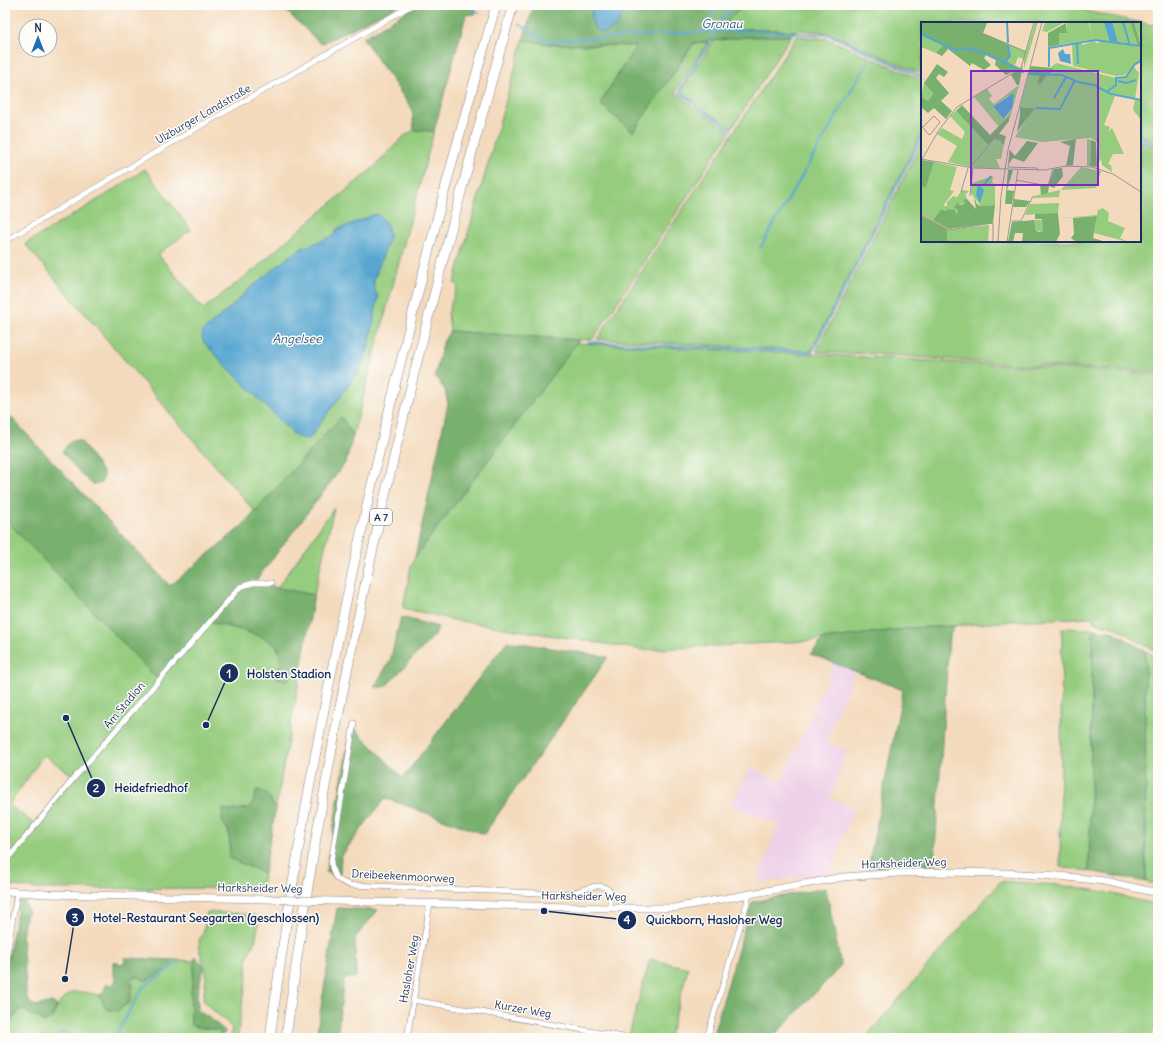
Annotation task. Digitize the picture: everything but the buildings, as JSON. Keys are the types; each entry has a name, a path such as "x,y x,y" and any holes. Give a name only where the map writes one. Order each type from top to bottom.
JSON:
{"highway":[{"name":"A 7","path":"270,1038 304,813 340,624 412,315 496,5"},
{"name":"A 7","path":"286,1038 319,816 356,627 401,428 477,131 513,5"}],"main road":[{"name":"Harksheider Weg","path":"5,891 17,893 430,904 672,908 843,877 899,873 950,872 1059,876 1104,881 1158,892"}],"street":[{"name":"Ulzburger Landstraße","path":"5,241 202,125 412,5"},
{"name":"Am Stadion","path":"5,862 75,777 240,587 253,583 271,583"},
{"name":"Dreibeekenmoorweg","path":"354,723 331,862 332,871 335,877 350,885 562,894 595,886 601,886 610,891 610,908"},
{"path":"5,965 17,893"},
{"path":"707,1038 747,903 748,895"},
{"name":"Hasloher Weg","path":"407,1038 430,904"},
{"name":"Kurzer Weg","path":"413,1000 629,1038"}],"shaded area":[{"path":"834,663 855,671 825,742 847,750 830,799 854,807 830,873 757,883 778,824 730,806 751,768 782,782"}],"green space":[{"path":"280,5 399,5 321,44"},
{"path":"417,5 477,5 475,14 466,15 434,131 414,130 412,109 363,38"},
{"path":"534,5 594,5 591,15 624,11 620,5 744,5 716,32 747,29 796,31 791,36 747,37 694,43 633,132 600,104 636,46 550,44 523,40"},
{"path":"744,5 1067,5 1090,12 1138,22 921,22 921,74 829,33 801,30 747,29 716,32"},
{"path":"1141,23 1152,25 1158,24 1158,144 1141,136"},
{"path":"791,36 732,128 701,108 699,110 730,132 593,339 579,340 450,331 448,314 458,287 454,283 523,40 547,44 636,46 600,103 633,131 694,43 708,42 677,89 676,93 695,108 697,105 682,92 682,89 714,40 747,37"},
{"path":"797,36 828,39 921,80 921,134 811,351 597,339"},
{"path":"414,130 434,131 353,435 341,417 255,512 25,244 109,193 145,169 191,230 158,254 203,309 255,269 374,167 404,136","holes":["376,214 389,239 374,279 374,288 378,297 369,345 364,359 359,371 309,439 203,331 249,289 302,248 316,244 335,235 336,230"]},
{"path":"1141,140 1158,149 1158,372 874,354 817,352 817,349 921,144 921,242 1141,242"},
{"path":"450,331 579,340 415,557 448,404 445,390 435,376 443,342"},
{"path":"576,343 813,354 1158,374 1158,652 1117,628 1094,622 1092,617 912,628 807,641 643,650 454,620 403,608 411,566 415,557"},
{"path":"5,411 170,586 242,526 341,417 353,435 346,462 254,583 314,595 301,669 293,670 287,681 278,679 280,664 279,655 278,648 274,644 257,635 209,622 158,680 5,519"},
{"path":"72,440 80,440 103,473 103,479 100,484 93,484 86,479 62,451"},
{"path":"334,508 314,595 277,588"},
{"path":"5,519 13,527 208,622 257,635 266,639 278,648 280,664 278,679 291,676 293,670 301,669 276,807 273,806 271,799 257,790 254,800 249,808 230,811 223,809 222,821 228,830 230,858 264,873 262,888 38,889 5,885","holes":["44,755 75,777 35,824 9,805"]},
{"path":"401,617 438,627 435,635 385,687 374,687 390,661"},
{"path":"955,626 949,636 934,865 868,868 903,690 811,654 823,639 912,628"},
{"path":"1062,628 1093,629 1089,871 1060,867"},
{"path":"1093,629 1114,632 1145,651 1146,882 1089,871"},
{"path":"507,641 608,657 484,834 385,798 341,856 340,875 326,872 349,736 355,729 403,778"},
{"path":"1145,651 1158,658 1158,885 1146,882"},
{"path":"257,790 265,793 269,797 273,806 276,807 264,873 229,858 229,831 222,821 223,809 230,811 249,808 254,800"},
{"path":"1001,881 1057,885 1100,891 1158,905 1158,1014 1151,1038 865,1038"},
{"path":"826,888 841,966 772,1038 712,1038 752,902"},
{"path":"19,901 25,902 28,911 24,923 22,938 26,995 30,1003 36,1006 52,1002 57,1006 52,1018 44,1022 37,1016 30,1015 26,1010 20,1009 8,1026 7,1038 5,1038 5,975"},
{"path":"337,908 378,910 355,938 356,978 344,978 337,1038 316,1038"},
{"path":"207,912 256,915 259,922 255,941 247,957 247,978 238,1038 230,1038 232,1028 203,1000 206,976 205,967 200,952 199,940 203,934"},
{"path":"195,957 202,963 204,968 197,992 198,1011 210,1018 226,1032 221,1036 220,1031 191,1025 191,993"},
{"path":"125,958 175,960 165,970 146,981 139,977 132,978 129,982 133,984 130,1002 117,1011 106,1009 100,995 104,991 106,984 113,985 116,980 113,972 113,962 122,964 125,962"},
{"path":"650,959 688,968 669,1038 645,1038 629,1035"},
{"path":"175,960 195,961 191,993 191,1025 220,1031 221,1038 79,1038 63,1032 55,1038 7,1038 8,1026 20,1009 26,1010 30,1015 52,1018 58,1006 67,995 71,993 84,992 100,995 106,1009 132,990 133,984 129,982 131,978 137,976 146,981 165,970"}],"water":[{"path":"594,5 620,5 624,11 616,27 604,33 594,28 591,15"},
{"name":"Angelsee","path":"376,214 382,218 386,224 389,232 389,239 374,279 374,288 378,297 369,345 364,359 359,371 309,439 296,437 204,343 202,337 203,331 249,289 296,251 335,235 336,230"},
{"path":"63,1032 79,1038 55,1038"}],"waterway":[{"name":"Gronau","path":"468,5 479,13"},
{"path":"709,31 712,16 712,5"},
{"path":"709,31 737,5"},
{"name":"Gronau","path":"519,24 546,41 716,31 755,31 830,35 921,77"},
{"path":"696,105 680,93 680,90 716,31"},
{"path":"760,248 869,60"},
{"path":"701,109 731,130"},
{"path":"588,342 812,352 921,138"},
{"name":"Gronau","path":"1141,138 1158,147"},
{"path":"114,1038 143,987 166,972 179,961"}],"place":[{"name":"Heidefriedhof","path":"66,718"},
{"name":"Holsten Stadion","path":"206,725"},
{"name":"Quickborn, Hasloher Weg","path":"544,911"},
{"name":"Hotel-Restaurant Seegarten (geschlossen)","path":"65,979"}]}
